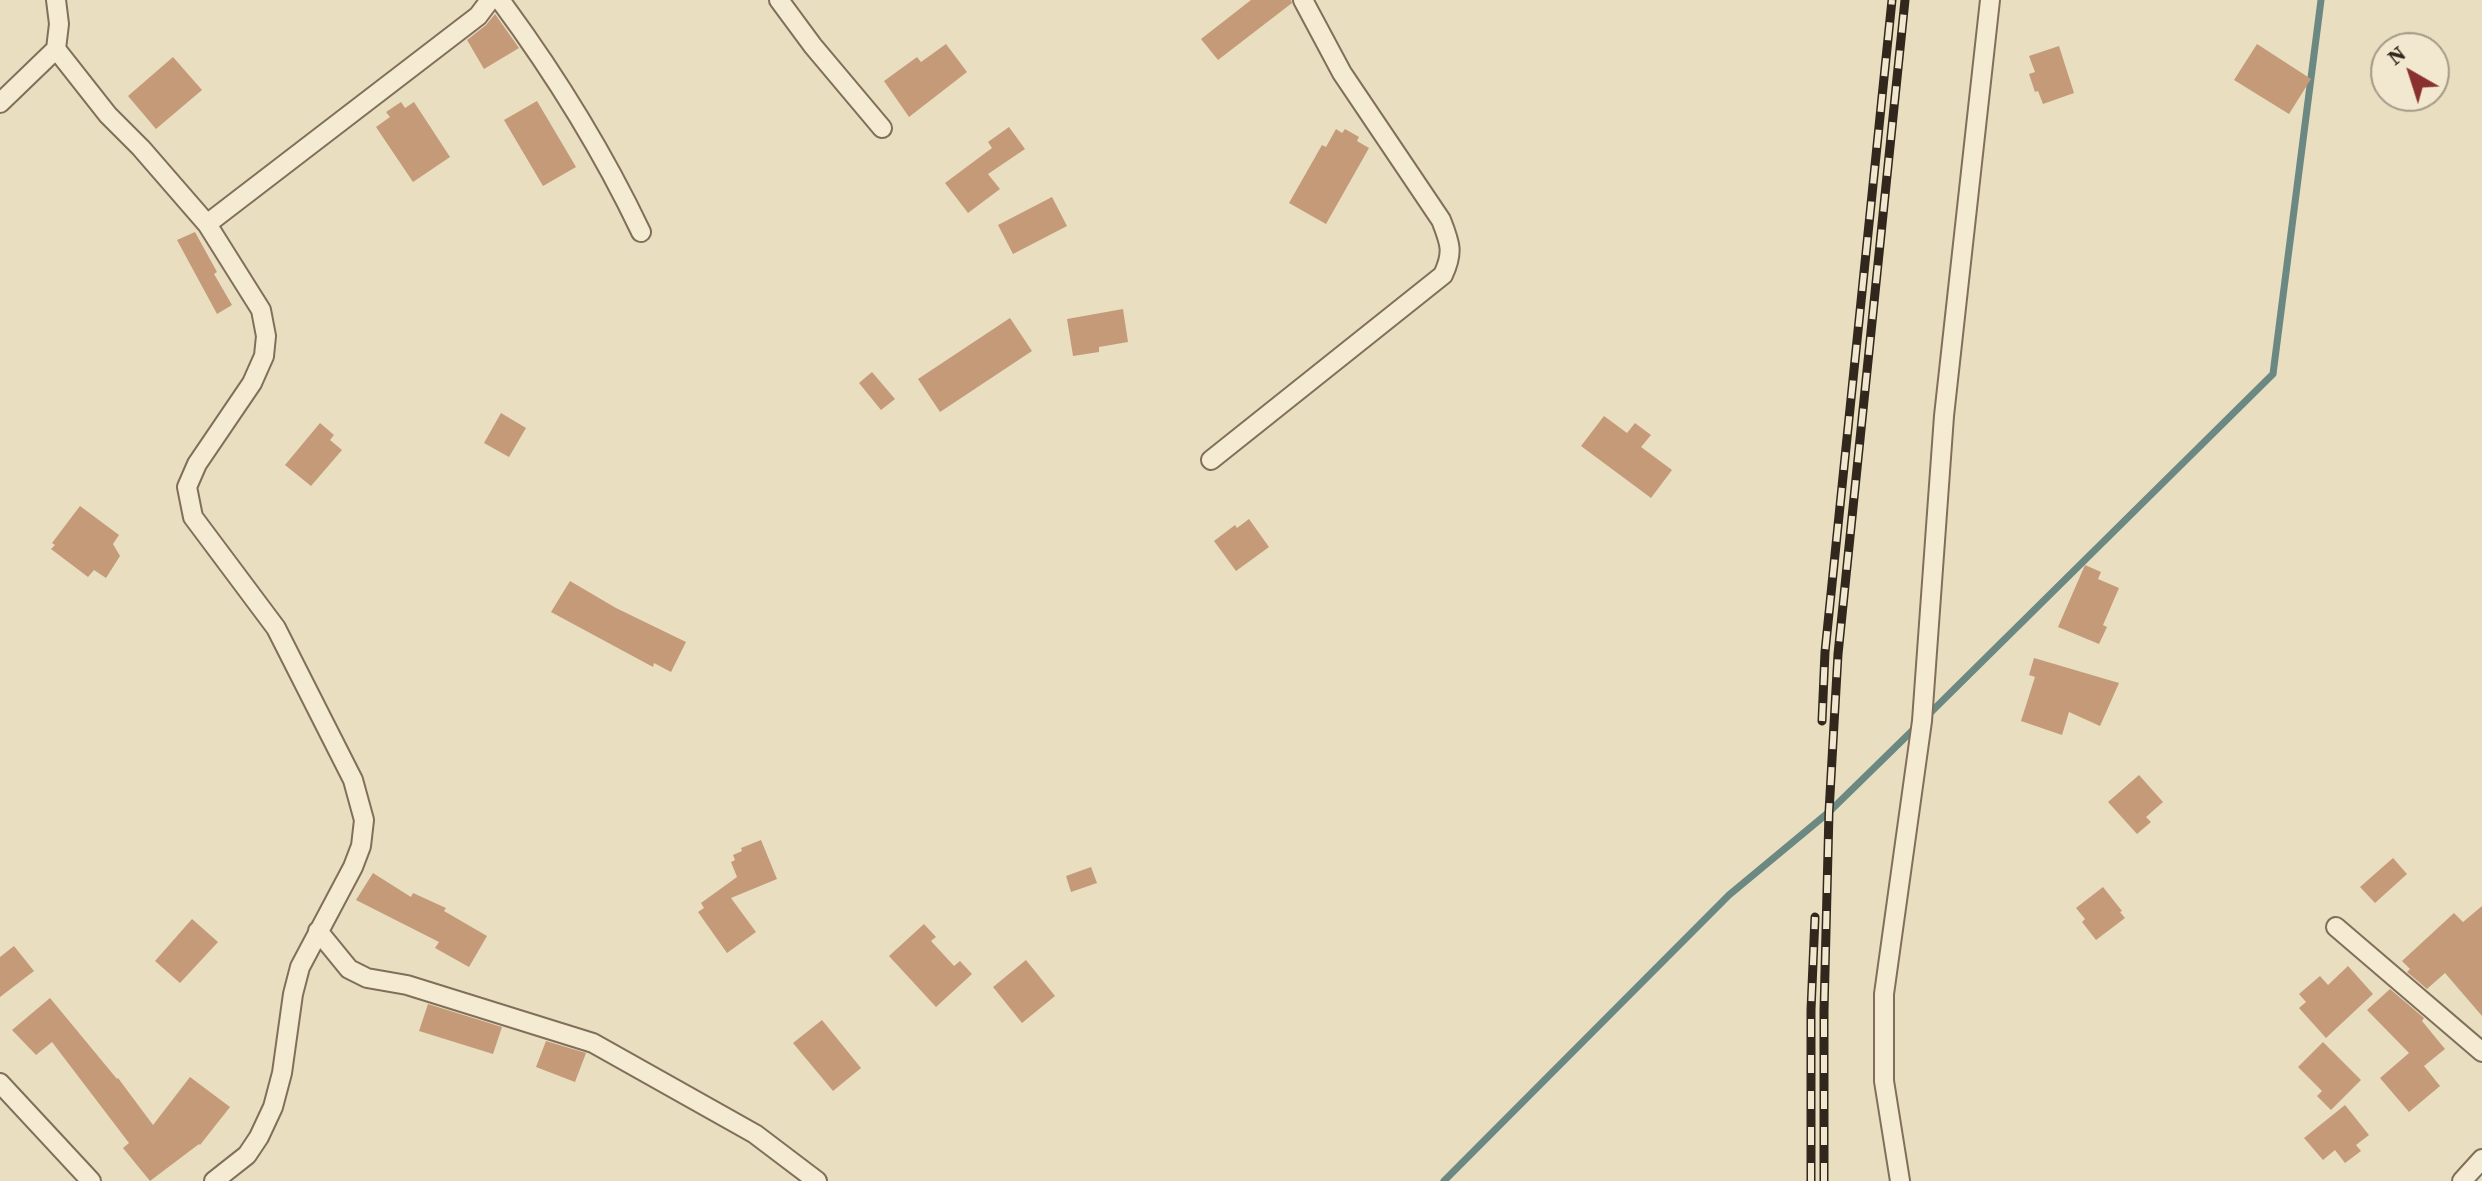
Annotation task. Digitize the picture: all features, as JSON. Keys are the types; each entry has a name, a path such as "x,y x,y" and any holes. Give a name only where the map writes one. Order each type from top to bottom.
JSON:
{"street":[{"path":"0,103 56,49 59,24 56,0"},
{"path":"207,224 478,16 490,0"},
{"path":"500,0 551,71 616,179 641,232"},
{"path":"779,0 882,128"},
{"path":"1211,460 1443,275 1450,260 1450,243 1441,220 1342,73 1303,0"},
{"path":"1900,1181 1884,1081 1884,994 1922,721 1944,416 1990,0"},
{"path":"56,49 108,115 207,224 261,310 266,336 264,356 252,383 197,464 187,487 193,517 276,628 353,780 364,820 361,846 353,867 300,967 273,1107 247,1155 214,1181"},
{"path":"2336,927 2482,1052"},
{"path":"318,931 349,969 367,978 407,985 593,1043 755,1134 817,1181"},
{"path":"0,1083 91,1181"},
{"path":"2462,1181 2482,1159"}],"building":[{"path":"1251,0 1291,0 1292,3 1218,60 1201,39"},
{"path":"495,14 519,48 484,69 467,40"},
{"path":"946,44 967,72 909,117 884,81 917,57 921,62"},
{"path":"2257,44 2311,79 2289,114 2234,80"},
{"path":"2059,46 2074,93 2043,104 2029,74 2035,72 2029,56"},
{"path":"173,57 202,90 156,129 128,96"},
{"path":"537,101 576,167 543,186 504,120"},
{"path":"401,102 405,108 414,102 450,157 413,182 376,127 390,117 386,112"},
{"path":"1009,127 1025,149 988,174 1000,189 968,213 945,183 992,148 988,142"},
{"path":"1336,129 1342,133 1345,129 1359,137 1357,141 1369,148 1326,224 1289,203 1322,145 1326,147"},
{"path":"1052,197 1067,226 1013,254 998,225"},
{"path":"195,232 232,305 217,314 177,240"},
{"path":"1123,309 1128,342 1099,347 1099,352 1073,356 1067,319"},
{"path":"1010,318 1032,351 940,412 918,379"},
{"path":"872,372 895,399 881,410 859,383"},
{"path":"501,413 526,428 509,457 484,443"},
{"path":"1604,416 1627,433 1635,423 1651,435 1641,447 1672,470 1651,498 1581,446"},
{"path":"320,423 334,435 330,440 342,450 311,486 285,465"},
{"path":"80,506 119,535 113,544 120,556 106,578 94,570 88,577 51,549 55,545 52,543"},
{"path":"1249,519 1269,547 1236,571 1214,541"},
{"path":"2085,565 2101,572 2098,579 2119,588 2103,625 2107,627 2099,644 2058,627"},
{"path":"570,581 616,608 686,642 671,672 654,663 653,667 551,612"},
{"path":"2034,658 2119,683 2100,726 2069,712 2062,735 2021,721 2035,677 2029,675"},
{"path":"2139,775 2163,802 2146,817 2151,822 2137,834 2108,802"},
{"path":"761,840 777,879 731,898 756,932 727,953 698,912 704,908 701,903 737,877 731,862 735,860 733,855"},
{"path":"2393,858 2407,874 2375,903 2360,887"},
{"path":"1091,867 1097,883 1071,892 1066,876"},
{"path":"373,873 411,897 413,893 446,908 444,911 487,936 469,967 435,948 439,942 356,900"},
{"path":"2103,887 2125,918 2096,940 2076,908"},
{"path":"2482,906 2482,1016 2445,973 2427,989 2407,972 2410,969 2402,961 2454,913 2463,922"},
{"path":"192,919 218,942 180,983 155,961"},
{"path":"924,924 936,937 931,941 954,966 960,961 972,974 936,1007 889,956"},
{"path":"14,946 34,971 0,997 0,957"},
{"path":"1026,960 1055,996 1022,1023 993,987"},
{"path":"2348,966 2373,994 2326,1038 2299,1008 2306,1002 2299,994 2320,976 2328,985"},
{"path":"2390,989 2424,1018 2422,1021 2445,1049 2424,1066 2440,1086 2409,1112 2380,1078 2409,1053 2367,1010"},
{"path":"50,998 118,1078 153,1125 190,1077 230,1107 200,1145 150,1181 123,1148 129,1143 52,1042 36,1055 12,1030"},
{"path":"428,1004 502,1027 493,1054 419,1031"},
{"path":"822,1020 861,1068 833,1091 793,1043"},
{"path":"546,1041 586,1053 575,1082 536,1067"},
{"path":"2323,1042 2361,1080 2331,1110 2317,1096 2322,1091 2298,1067"},
{"path":"2345,1105 2369,1135 2356,1145 2361,1151 2345,1163 2335,1150 2323,1160 2304,1138"}],"waterway":[{"path":"1925,718 2273,374 2321,0"},
{"path":"1444,1181 1729,895 1829,812 1917,726"}],"railway":[{"path":"1822,721 1825,652 1892,0"},
{"path":"1824,1181 1829,812 1838,654 1905,0"},
{"path":"1811,1181 1811,1010 1815,917"}]}
